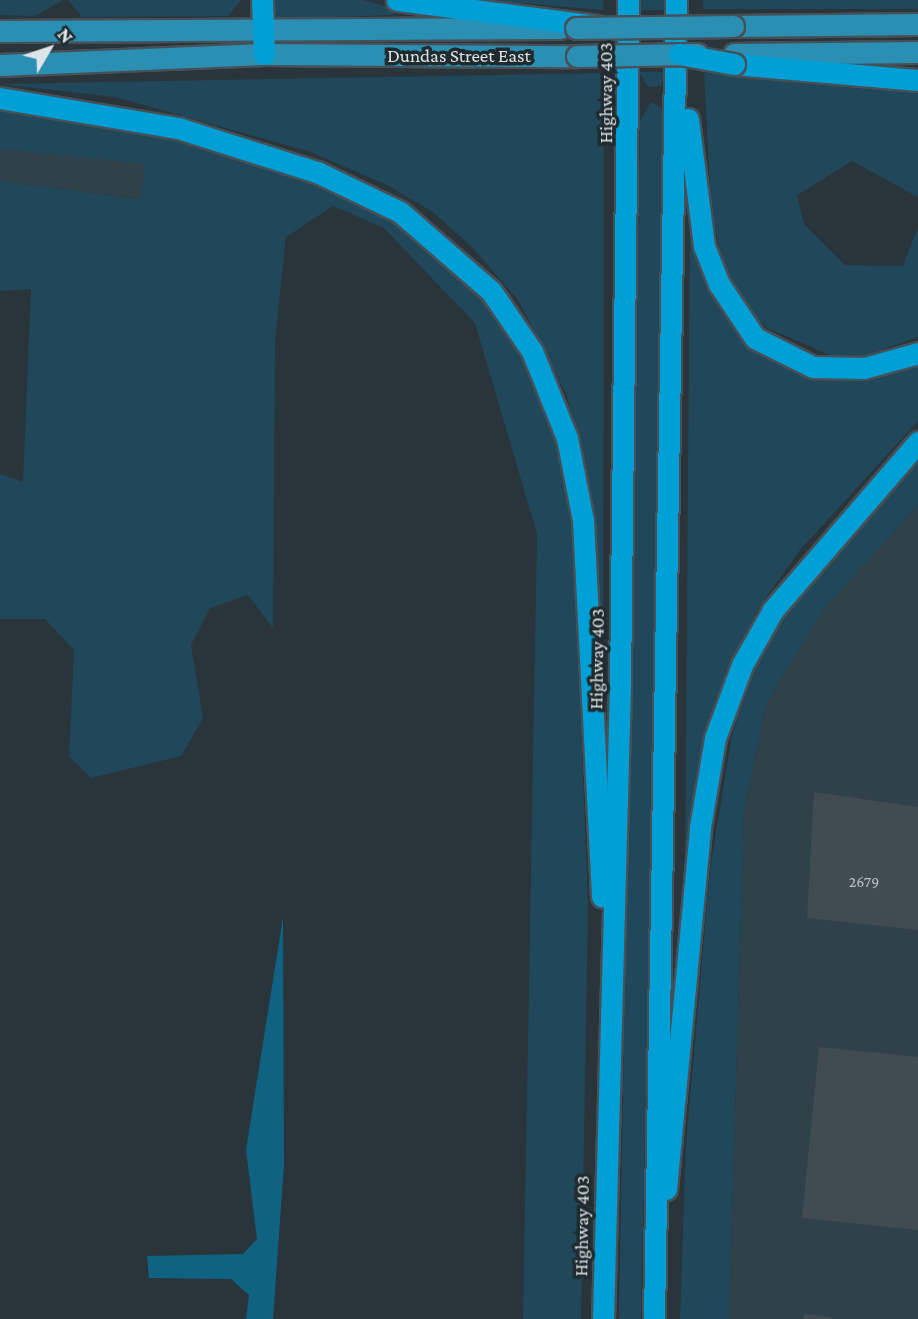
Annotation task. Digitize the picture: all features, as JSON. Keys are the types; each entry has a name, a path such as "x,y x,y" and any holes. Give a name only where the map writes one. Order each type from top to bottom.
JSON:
{"highway":[{"path":"262,0 264,54"},
{"path":"397,0 575,24"},
{"path":"614,0 629,86"},
{"name":"Highway 403","path":"603,1319 629,86 628,0"},
{"path":"676,10 704,246 738,317 755,338 813,367 864,368 918,353"},
{"path":"654,1319 676,10"},
{"path":"679,54 918,80"},
{"path":"0,98 178,128 317,173 400,212 491,292 542,376 567,438 583,520 610,977"},
{"path":"657,1225 670,1174 700,827 715,738 742,666 773,610 918,442"}],"main road":[{"name":"Dundas Street East","path":"0,31 264,30 575,24 605,28 918,24"},
{"path":"734,59 918,52"},
{"name":"Dundas Street East","path":"0,65 264,54 577,57 679,54"}],"shaded area":[{"path":"0,0 63,0 35,16 0,15"},
{"path":"68,0 241,0 228,16 82,17"},
{"path":"273,0 363,0 392,8 394,15 278,19"},
{"path":"485,0 603,0 604,10"},
{"path":"639,0 666,0 666,10 639,10"},
{"path":"703,0 918,0 918,9 703,9"},
{"path":"639,72 666,72 661,86 648,87"},
{"path":"604,73 603,718 588,485 567,396 519,301 473,248 433,212 387,185 308,151 115,97 0,84"},
{"path":"704,73 872,80 918,89 918,197 852,161 797,195 804,224 845,265 903,266 918,227 918,337 865,356 835,357 767,328 742,302 723,266 711,205"},
{"path":"0,102 278,161 414,222 508,317 560,444 574,551 588,901 581,1319 523,1319 537,534 475,323 384,228 333,206 286,237 275,341 273,628 248,595 210,608 191,645 203,718 181,756 91,778 69,756 74,650 45,619 0,619 0,474 23,482 31,289 0,291 0,181 141,199 145,164 0,149"},
{"path":"651,102 661,107 667,147 641,1319 619,1319 640,121"},
{"path":"0,149 145,163 142,199 0,181"},
{"path":"690,201 705,271 723,311 753,344 789,366 918,361 918,421 799,551 758,609 726,672 702,747 685,884"},
{"path":"918,461 918,505 823,610 766,704 744,810 729,1319 680,1319 686,1144 710,870 732,735 756,665 788,608"},
{"path":"918,505 918,1319 729,1319 744,810 766,704 823,610"},
{"path":"283,917 284,1164 273,1319 246,1319 249,1295 231,1279 149,1278 147,1256 243,1254 257,1239 246,1150"}],"building":[{"path":"814,792 918,807 918,930 807,918"},
{"path":"819,1047 918,1057 918,1230 802,1218"},
{"path":"804,1314 832,1317 803,1319"}]}
